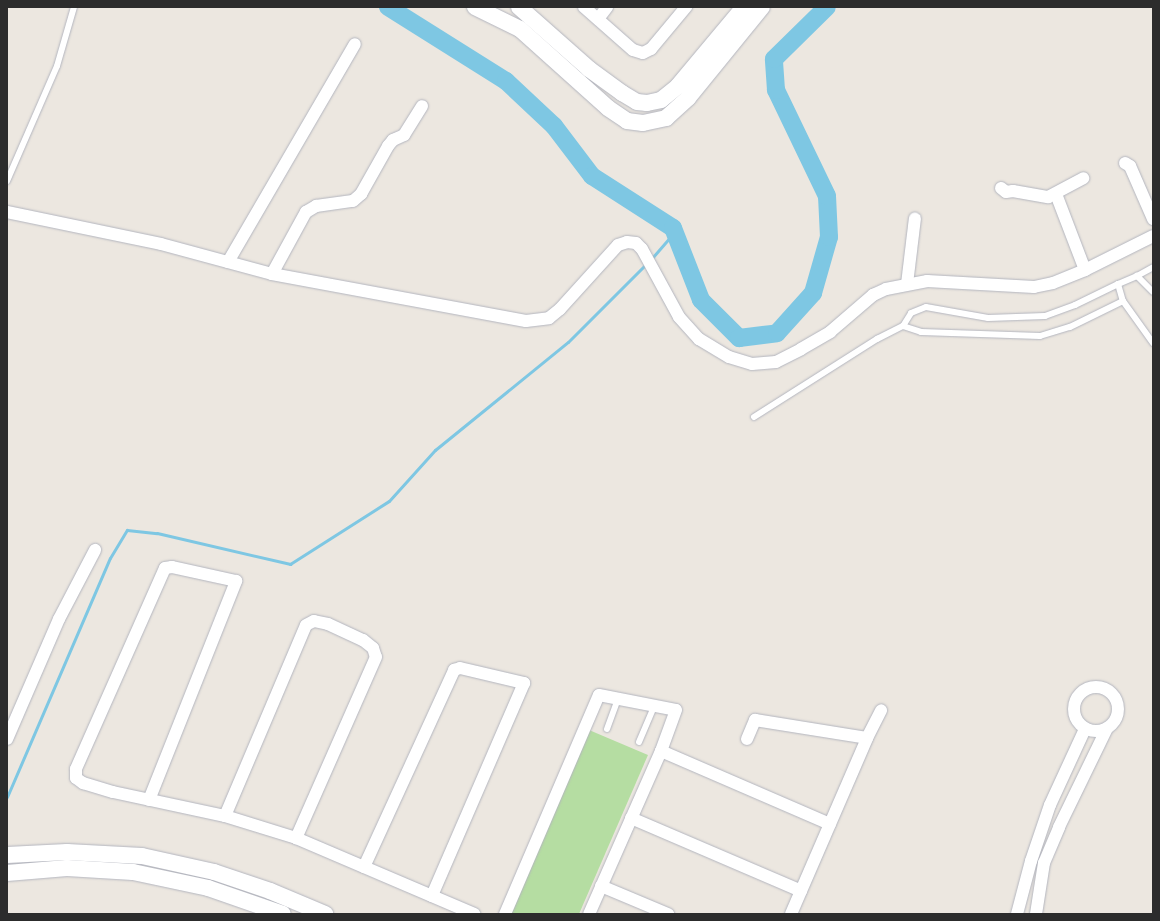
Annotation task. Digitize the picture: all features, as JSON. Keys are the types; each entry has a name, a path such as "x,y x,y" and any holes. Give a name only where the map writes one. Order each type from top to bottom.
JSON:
{"street":[{"path":"475,7 520,30 608,108 627,122 644,123 666,118 688,98 762,7"},
{"path":"519,7 605,81 637,102 647,103 661,100 678,86 744,7"},
{"path":"584,7 633,50 643,53 652,49 686,7"},
{"path":"598,19 608,7"},
{"path":"520,30 534,19"},
{"path":"228,262 355,44"},
{"path":"272,274 306,212 316,206 353,201 361,194 388,146 393,140 404,134 422,106"},
{"path":"1125,163 1130,166 1153,218"},
{"path":"1001,188 1006,192 1013,191 1048,197 1083,178"},
{"path":"1056,194 1085,270"},
{"path":"7,212 149,241 272,274 526,321 540,321 560,309 618,245 627,242 636,243 642,249 679,316 699,339 729,357 752,364 776,362 801,350 830,332 873,295 886,289 927,281 1034,286 1052,283 1085,270 1153,236"},
{"path":"906,284 915,218"},
{"path":"7,739 59,619 95,550"},
{"path":"149,800 236,581 172,567 165,568 76,769 76,778 83,783 113,792 149,800 225,816 296,838 474,914"},
{"path":"225,816 306,625 314,621 328,624 363,640 373,648 376,657 296,838"},
{"path":"364,867 454,670 460,668 524,683 432,896"},
{"path":"1036,914 1044,863 1059,827 1107,728 1117,715 1117,703 1107,690 1096,687 1080,694 1074,704 1076,721 1085,729 1096,731 1107,728"},
{"path":"505,914 599,695 676,710 661,752 589,914"},
{"path":"791,914 881,710"},
{"path":"747,739 755,720 868,738"},
{"path":"1017,914 1031,861 1050,805 1085,729"},
{"path":"661,752 830,824"},
{"path":"631,818 801,891"},
{"path":"7,855 67,852 142,856 214,872 270,891 325,914"},
{"path":"1031,861 1044,863"},
{"path":"7,872 66,868 133,872 208,888 283,914"},
{"path":"601,886 668,914"}],"lane":[{"path":"7,181 57,66 74,7"},
{"path":"754,418 877,339 903,326 911,313 926,307 988,318 1045,316 1075,305 1153,267"},
{"path":"1137,276 1153,292"},
{"path":"1118,284 1123,301 1153,343"},
{"path":"903,326 921,332 1040,336 1070,327 1123,301"},
{"path":"607,729 618,699"},
{"path":"639,742 654,706"}],"green space":[{"path":"589,730 648,755 579,914 511,914"}],"waterway":[{"path":"388,7 506,81 554,126 592,176 673,228 701,300 739,338 777,333 813,293 829,237 827,196 776,90 774,59 827,7"},
{"path":"652,258 674,233"},
{"path":"7,797 110,558 127,530 157,533 290,564 389,501 435,450 568,342 646,264"}]}
